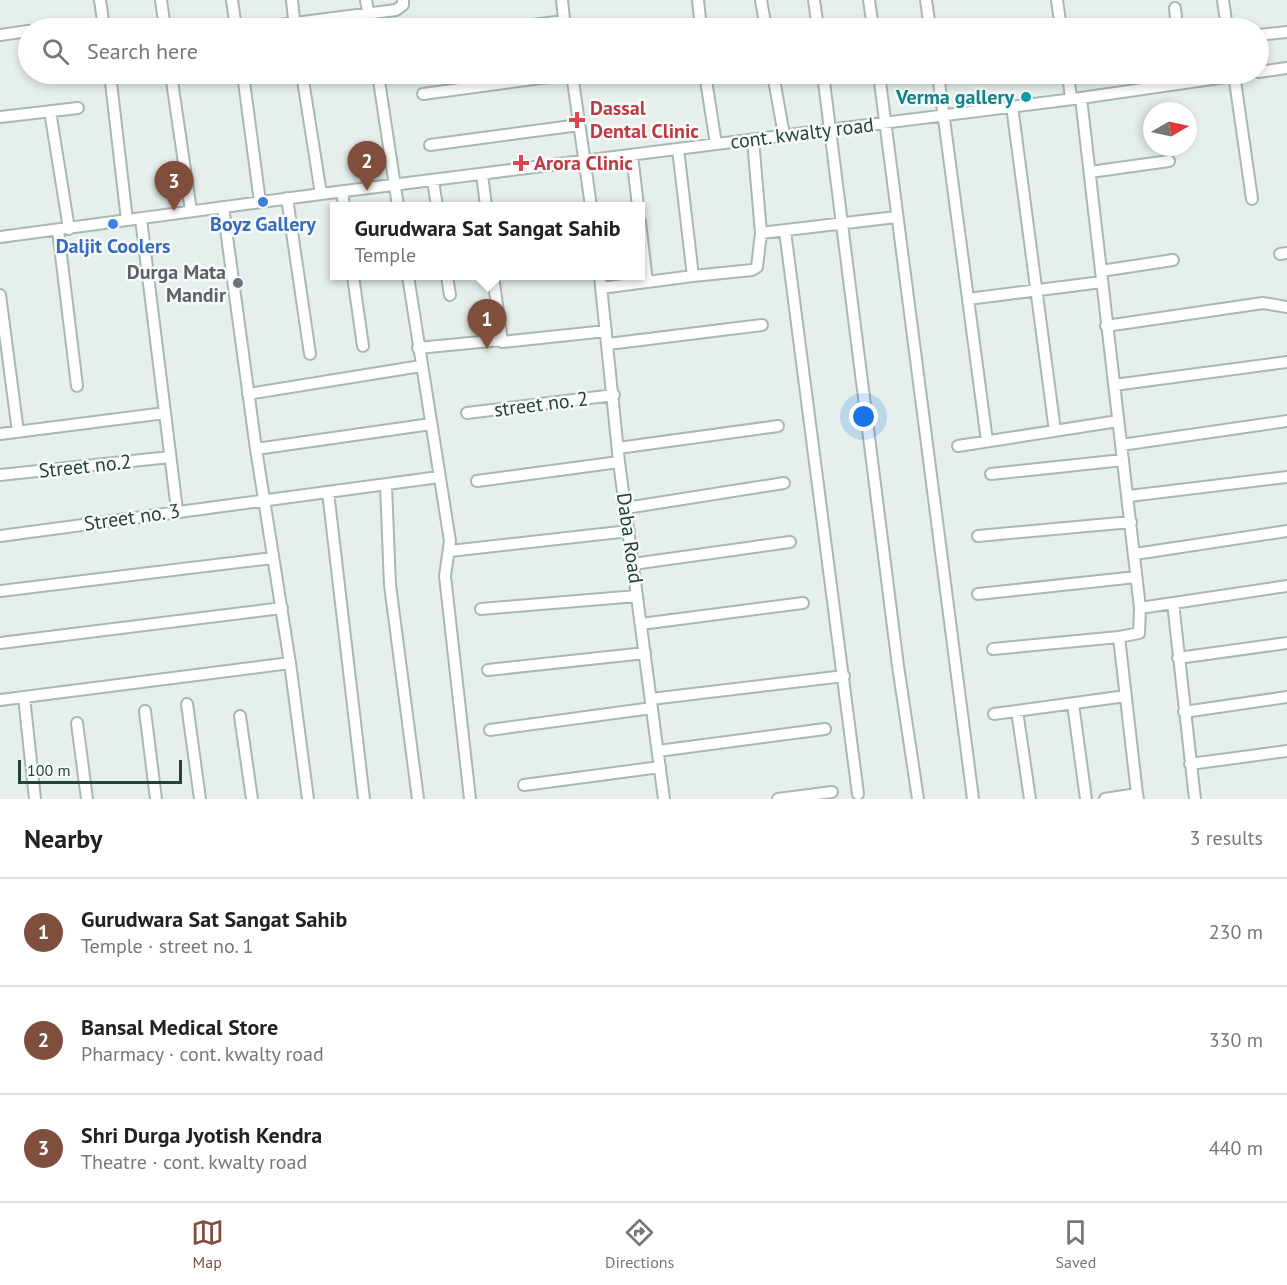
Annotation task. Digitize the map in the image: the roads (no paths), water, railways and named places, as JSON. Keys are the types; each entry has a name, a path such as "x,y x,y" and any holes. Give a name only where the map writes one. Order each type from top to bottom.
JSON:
{"street":[{"path":"100,0 103,18"},
{"path":"161,0 164,18"},
{"path":"232,0 235,18"},
{"path":"292,0 294,18"},
{"path":"366,0 369,18"},
{"path":"337,18 396,10 403,5 404,0"},
{"path":"562,0 563,18"},
{"path":"698,0 700,18"},
{"path":"761,0 764,18"},
{"path":"814,0 817,18"},
{"path":"869,0 872,18"},
{"path":"926,0 929,18"},
{"path":"1058,0 1060,18"},
{"path":"1223,0 1226,18"},
{"path":"1174,8 1176,18"},
{"path":"0,35 18,32"},
{"path":"1269,34 1287,32"},
{"path":"1269,70 1287,68"},
{"path":"111,84 128,220"},
{"path":"172,84 191,211"},
{"path":"244,84 260,202"},
{"path":"304,84 321,194"},
{"path":"380,84 397,202"},
{"path":"423,94 497,84"},
{"path":"573,84 590,202"},
{"path":"707,84 716,144"},
{"path":"775,84 784,135"},
{"path":"824,84 898,666 918,799"},
{"path":"880,84 973,799"},
{"path":"939,84 987,441"},
{"path":"993,649 1119,637 1138,633 1140,608 1136,555 1106,326 1090,172 1071,84"},
{"name":"cont. kwalty road","path":"0,237 287,198 1076,99 1153,84"},
{"path":"1235,84 1252,199"},
{"path":"1012,106 1054,431"},
{"path":"0,117 78,108"},
{"path":"50,111 77,386"},
{"path":"430,145 579,125"},
{"path":"601,288 755,269 761,233 758,227 753,140"},
{"path":"678,149 693,276"},
{"path":"632,155 637,202"},
{"path":"1090,172 1169,161"},
{"path":"482,174 485,202"},
{"path":"433,181 436,202"},
{"path":"342,192 343,202"},
{"path":"287,198 310,354"},
{"path":"223,207 248,394 282,608 308,799"},
{"path":"761,233 896,217"},
{"path":"141,219 177,510"},
{"path":"785,231 858,794"},
{"path":"968,299 1036,292 1173,260"},
{"path":"645,265 647,282"},
{"path":"354,280 363,346"},
{"path":"409,280 450,550 445,576 470,799"},
{"path":"448,280 450,295"},
{"path":"494,280 501,340"},
{"name":"Daba Road","path":"600,280 614,395 619,462 664,799"},
{"path":"0,295 18,432"},
{"path":"1106,326 1263,303 1287,307"},
{"path":"608,344 762,325"},
{"path":"418,348 501,340 505,343 606,331"},
{"path":"1114,385 1287,362"},
{"path":"248,394 421,366"},
{"name":"street no. 2","path":"467,413 614,395"},
{"path":"0,434 165,413"},
{"path":"958,446 1118,421"},
{"path":"1121,446 1287,421"},
{"path":"256,449 431,424"},
{"path":"618,448 778,426"},
{"name":"Street no.2","path":"0,475 170,457"},
{"path":"991,474 1123,460"},
{"path":"477,481 619,462"},
{"name":"Street no. 3","path":"0,536 177,510 439,477"},
{"path":"1129,496 1287,477"},
{"path":"626,508 784,483"},
{"path":"386,485 392,606 418,799"},
{"path":"328,492 364,799"},
{"path":"978,536 1131,522"},
{"path":"450,550 629,531"},
{"path":"1136,555 1287,531"},
{"path":"633,564 790,542"},
{"path":"0,591 273,558"},
{"path":"978,594 1136,577"},
{"path":"1140,608 1287,586"},
{"path":"481,609 637,596"},
{"path":"642,624 803,603"},
{"path":"1173,603 1195,799"},
{"path":"0,643 282,608"},
{"path":"1105,799 1138,797 1119,637"},
{"path":"1178,658 1287,643"},
{"path":"488,670 645,653"},
{"path":"0,700 290,663"},
{"path":"490,730 844,676"},
{"path":"994,714 1126,696"},
{"path":"24,697 35,799"},
{"path":"1184,712 1287,697"},
{"path":"187,704 200,799"},
{"path":"1073,704 1086,799"},
{"path":"145,711 156,799"},
{"path":"1017,711 1030,799"},
{"path":"240,716 252,799"},
{"path":"77,723 87,799"},
{"path":"658,751 825,729"},
{"path":"1190,764 1287,751"},
{"path":"524,785 660,767"},
{"path":"778,799 832,792"}],"place":[{"name":"Verma gallery","path":"1026,97"},
{"name":"Dassal Dental Clinic","path":"577,120"},
{"name":"Arora Clinic","path":"521,163"},
{"name":"Bansal Medical Store","path":"367,191"},
{"name":"Boyz Gallery","path":"263,202"},
{"name":"Shri Durga Jyotish Kendra","path":"174,211"},
{"name":"Daljit Coolers","path":"113,224"},
{"name":"Durga Mata Mandir","path":"238,283"},
{"name":"Gurudwara Sat Sangat Sahib","path":"487,349"}]}
